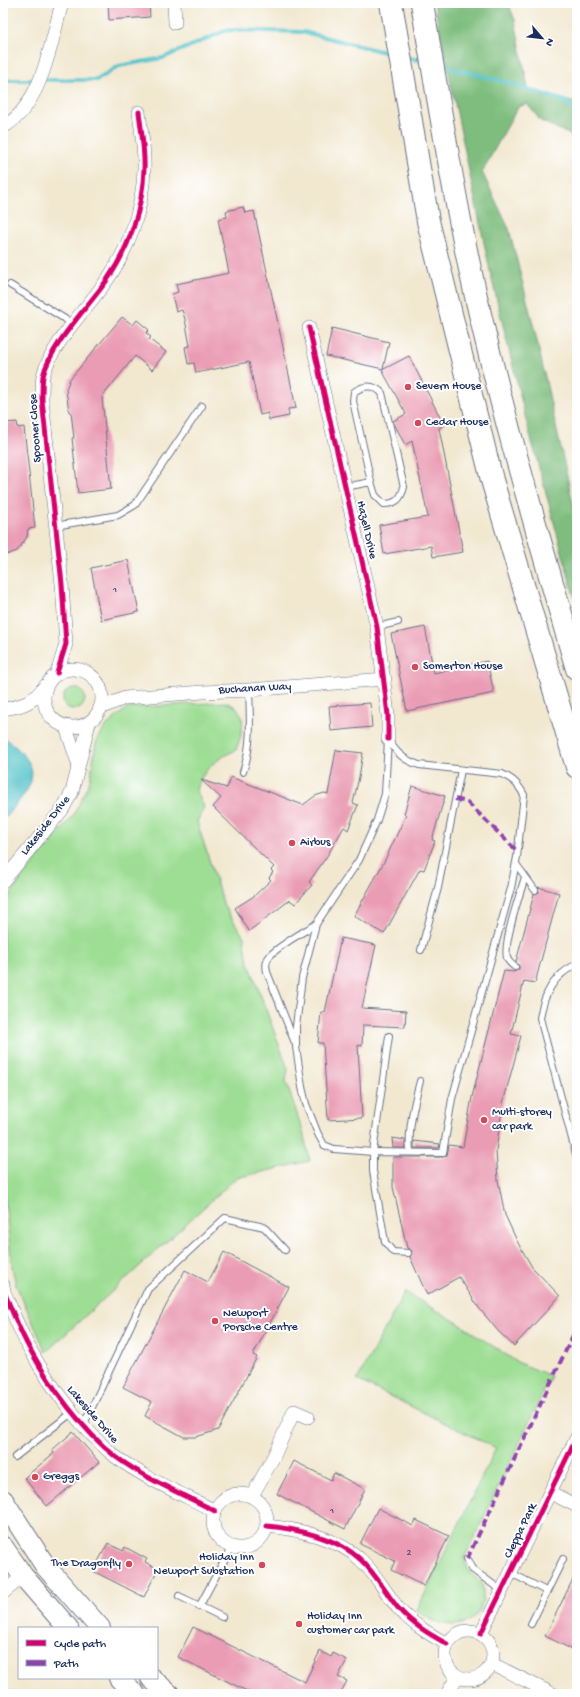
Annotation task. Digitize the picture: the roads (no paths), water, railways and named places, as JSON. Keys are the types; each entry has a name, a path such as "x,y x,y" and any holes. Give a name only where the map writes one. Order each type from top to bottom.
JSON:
{"highway":[{"path":"391,3 428,221 492,480 576,766"},
{"path":"422,3 460,221 494,370 539,540 577,668"}],"main road":[{"path":"3,1500 46,1567 99,1627"},
{"path":"3,1548 23,1576 67,1627"},
{"path":"120,1679 136,1694"},
{"path":"152,1679 169,1694"}],"street":[{"path":"3,127 26,109 31,99 46,60 62,3"},
{"path":"174,3 175,23"},
{"name":"Spooner Close","path":"79,670 66,644 42,400 43,376 56,349 108,279 124,249 132,228 139,204 144,170 139,112"},
{"name":"Hazell Drive","path":"309,328 345,487 355,523 377,627 385,679 388,739"},
{"name":"Spooner Close","path":"57,673 66,644"},
{"path":"20,707 36,699 57,673 68,669 79,670"},
{"name":"Buchanan Way","path":"79,670 88,673 110,693 125,698"},
{"path":"46,685 43,694 47,713 55,722 66,727 78,727 89,723 96,716 100,708 102,698 100,688 95,679"},
{"name":"Buchanan Way","path":"100,708 125,698 385,679"},
{"path":"3,709 20,707 47,713"},
{"name":"Lakeside Drive","path":"3,881 62,810 72,792 89,723"},
{"path":"66,727 79,765"},
{"name":"Lakeside Drive","path":"3,1285 4,1292 31,1350 73,1412 84,1424 116,1457 140,1472 215,1511"},
{"path":"252,1496 274,1456 294,1411 308,1417"},
{"name":"Cleppa Park","path":"481,1633 551,1493 577,1437"},
{"path":"551,1493 577,1506"},
{"path":"236,1494 252,1496 262,1504 266,1512 267,1526 259,1540 250,1546 237,1548 220,1539 215,1532 213,1523 215,1511 221,1502 228,1496 236,1494"},
{"path":"267,1526 286,1528 343,1547 360,1558 376,1574 399,1608 417,1626 448,1644"},
{"path":"3,1593 23,1576"},
{"path":"468,1630 481,1633 488,1638 492,1646 492,1664 480,1677 466,1679 457,1677 447,1664 445,1657 448,1644 458,1633 468,1630"},
{"path":"492,1664 553,1694"},
{"path":"447,1694 457,1677"}],"lane":[{"path":"10,285 74,324"},
{"path":"370,385 377,387 382,393 404,487 401,498 392,504 384,504 374,496 370,482 353,401 354,392 360,388 370,385"},
{"path":"55,526 118,515 135,505 202,406"},
{"path":"345,487 370,482"},
{"path":"377,627 398,622"},
{"path":"243,772 248,758 250,690"},
{"path":"388,739 396,753 409,762 419,765 502,774 512,778 524,795 516,864 503,922 452,1100 443,1153 334,1150 324,1145 306,1104 296,1047 267,972 266,963 268,957 316,924 350,877 369,840 385,794 388,739"},
{"path":"420,950 438,888 461,770"},
{"path":"516,864 535,890"},
{"path":"515,967 509,963 507,956 508,943 525,877"},
{"path":"296,1047 302,978 316,924"},
{"path":"577,964 567,969 551,983 543,1002 540,1018 577,1158"},
{"path":"389,1036 373,1152 373,1171 385,1242 393,1252 400,1254 408,1253"},
{"path":"410,1152 412,1122 420,1081"},
{"path":"84,1424 148,1289 225,1218 264,1227 285,1250"},
{"path":"15,1457 73,1412"},
{"path":"199,1607 232,1546"},
{"path":"468,1559 472,1569 503,1591"},
{"path":"531,1624 563,1559"},
{"path":"511,1573 546,1591"},
{"path":"179,1596 222,1618"}],"water":[{"path":"4,737 26,758 32,773 31,782 27,791 3,819"}],"waterway":[{"path":"3,80 97,80 119,66 163,58 227,30 304,32 392,54"},
{"path":"406,57 425,62"},
{"path":"439,65 502,81 565,101 577,113"}],"place":[{"name":"Severn House","path":"408,387"},
{"name":"Cedar House","path":"418,423"},
{"name":"Somerton House","path":"415,667"},
{"name":"Airbus","path":"292,843"},
{"name":"Multi-storey car park","path":"484,1120"},
{"name":"Newport Porsche Centre","path":"215,1321"},
{"name":"Greggs","path":"35,1477"},
{"name":"The Dragonfly","path":"129,1564"},
{"name":"Holiday Inn Newport Substation","path":"262,1565"},
{"name":"Holiday Inn customer car park","path":"299,1624"}]}
